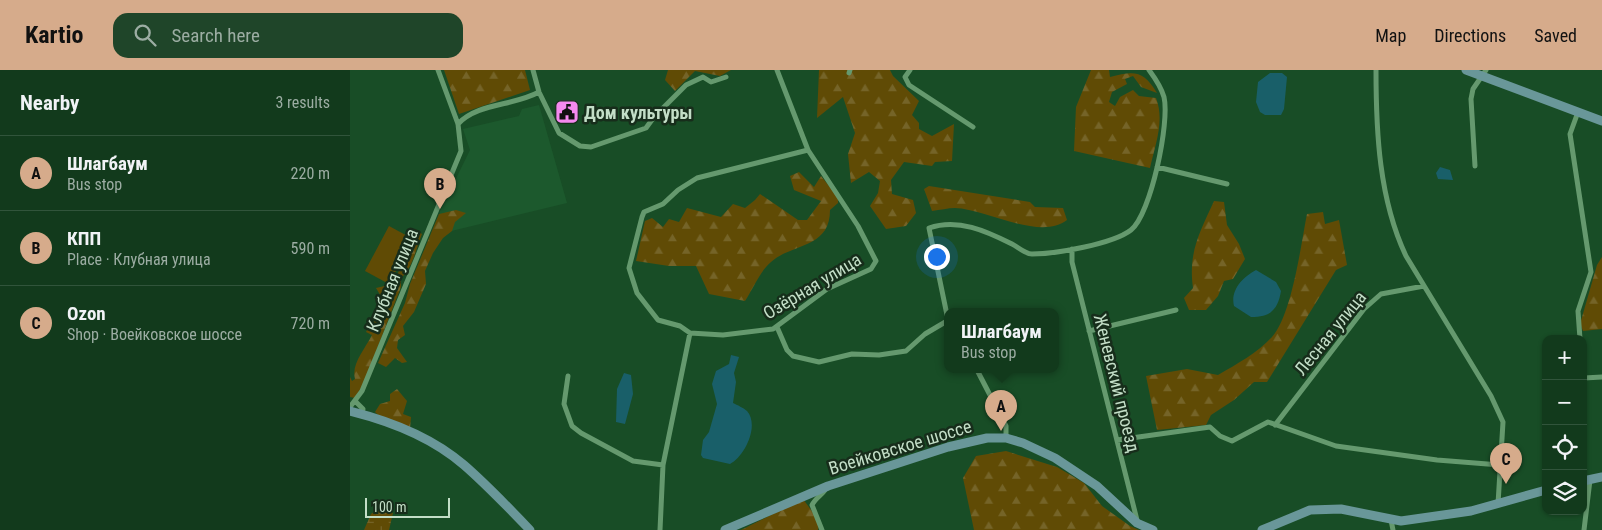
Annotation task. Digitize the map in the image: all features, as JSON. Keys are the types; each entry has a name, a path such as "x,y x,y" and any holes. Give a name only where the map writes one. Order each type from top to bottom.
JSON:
{"street":[{"name":"Клубная улица","path":"350,407 362,391 461,151 458,124 438,70"},
{"path":"533,70 539,92 559,133 580,146 591,147 646,128 654,117 686,85 703,77 711,82 726,77"},
{"path":"660,530 663,465 690,333 680,326 658,320 637,293 629,268 644,212 663,204 678,190 697,178 808,150 777,70"},
{"path":"910,70 905,77 909,86 973,128"},
{"path":"946,308 929,228 950,224 981,230 1030,254 1072,249 1112,239 1132,229 1143,215 1157,167 1164,133 1164,96 1158,81 1150,70"},
{"path":"1376,70 1379,141 1388,208 1395,233 1424,286 1491,396 1503,422 1498,504"},
{"path":"1466,70 1484,73 1602,120"},
{"path":"1475,166 1471,99 1473,89 1484,73"},
{"path":"458,124 467,114 529,98 539,92"},
{"path":"1578,111 1570,134 1591,272 1578,311 1580,335"},
{"name":"Озёрная улица","path":"690,333 723,335 777,326 828,289 870,269 876,261 858,226 808,150"},
{"path":"1157,167 1227,184"},
{"name":"Женевский проезд","path":"1072,249 1072,262 1137,523"},
{"name":"Лесная улица","path":"1275,425 1364,309 1381,294 1424,286"},
{"path":"1090,331 1176,310"},
{"path":"777,326 787,350 793,356 819,362 852,354 879,355 906,351 925,334 944,323"},
{"path":"979,373 1006,426 1006,438"},
{"path":"568,376 564,404 572,426 581,433 633,461 663,465"},
{"path":"1587,378 1602,377"},
{"path":"355,401 363,410 362,414"},
{"path":"350,411 409,432 436,445 463,464 530,530"},
{"path":"1116,440 1210,427 1220,436 1232,441 1268,422 1336,446 1437,460 1500,465"},
{"name":"Воейковское шоссе","path":"725,530 828,486 948,447 987,438 1006,438 1023,443 1077,471 1137,523 1149,530"},
{"path":"1587,480 1602,477"},
{"path":"822,530 812,505 815,500 823,495 828,486"},
{"path":"1262,530 1310,510 1328,508 1356,511 1401,521 1448,516 1542,491"},
{"path":"1584,530 1585,515"},
{"path":"1391,520 1393,530"}],"shaded area":[{"path":"539,105 567,203 435,235 440,211 470,150 463,129 519,116 522,109"}],"green space":[{"path":"444,70 525,70 530,90 459,114"},
{"path":"668,70 731,70 720,76 695,71 675,91 665,80"},
{"path":"819,70 890,70 893,76 919,101 912,115 919,123 919,129 932,136 954,124 952,161 935,162 932,166 904,162 891,180 892,194 913,200 916,213 906,226 886,229 870,206 878,193 880,181 869,172 851,183 848,154 855,133 843,97 817,118"},
{"path":"1091,70 1109,70 1110,77 1126,73 1138,74 1148,80 1157,93 1141,87 1133,76 1125,79 1127,84 1112,92 1109,102 1115,106 1120,97 1133,90 1139,96 1156,98 1160,115 1150,168 1074,151 1076,107"},
{"path":"799,172 814,187 821,176 838,197 838,203 830,210 824,232 817,239 789,251 771,262 760,275 745,301 709,294 696,266 669,266 636,261 645,221 652,218 663,227 669,219 679,222 687,208 721,217 733,204 745,208 760,194 798,220 807,220 821,201 794,190 790,176"},
{"path":"929,186 1030,202 1035,207 1063,208 1067,220 1056,226 1042,227 1028,226 968,210 952,208 932,211 924,189"},
{"path":"1214,201 1224,202 1227,225 1239,244 1245,259 1233,279 1224,281 1218,296 1206,310 1189,310 1184,298 1193,288 1192,264 1196,243"},
{"path":"456,210 466,213 455,222 452,231 443,238 433,253 425,271 426,284 414,312 403,326 405,335 398,340 397,348 407,362 402,363 395,358 386,367 378,363 405,303 410,284 439,214"},
{"path":"1323,212 1325,224 1339,220 1347,265 1336,270 1267,382 1254,382 1234,400 1211,415 1206,425 1157,430 1146,376 1187,369 1218,375 1266,343 1279,327 1285,313 1299,260 1307,214"},
{"path":"389,226 413,239 389,284 365,271"},
{"path":"415,229 422,234 414,258 401,278 401,287 363,385 355,398 350,397 350,377 352,381 355,379 354,373 357,362 372,335 366,332 371,322 376,321 387,298 382,298 376,288 393,284 415,235 412,232"},
{"path":"1602,257 1602,329 1583,331 1580,324 1597,265"},
{"path":"397,389 407,401 403,414 411,417 410,429 383,420 375,412 380,404 390,401 390,394"},
{"path":"1006,451 1057,467 1084,483 1102,506 1130,526 1139,530 974,530 963,478 976,456"},
{"path":"803,499 820,522 818,530 741,530"},
{"path":"382,507 393,513 389,530 364,530 371,514"}],"water":[{"path":"1270,73 1282,73 1287,77 1284,109 1281,115 1265,115 1260,112 1256,102 1258,82"},
{"path":"1440,167 1450,170 1453,180 1438,179 1436,173"},
{"path":"1256,270 1276,282 1281,291 1278,303 1272,311 1263,316 1251,317 1234,306 1233,300 1239,285"},
{"path":"731,355 739,357 734,373 736,382 733,403 747,411 751,417 752,425 745,448 730,464 703,458 701,455 703,440 709,432 717,404 712,384 716,371 729,364"},
{"path":"624,373 631,375 633,394 625,424 616,422 617,389"}],"place":[{"name":"Дом культуры","path":"567,112"},
{"name":"КПП","path":"440,209"},
{"name":"Шлагбаум","path":"1001,431"},
{"name":"Ozon","path":"1506,484"}]}
